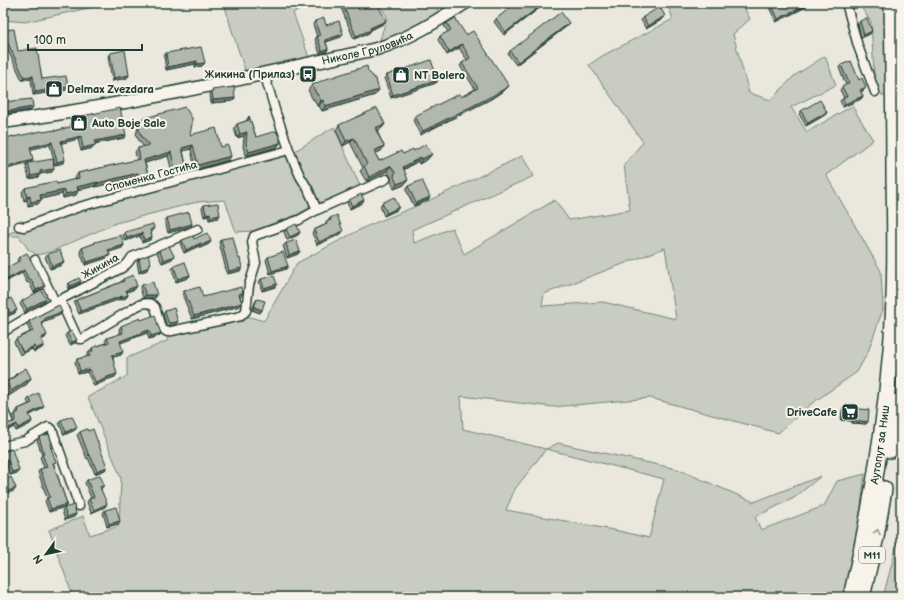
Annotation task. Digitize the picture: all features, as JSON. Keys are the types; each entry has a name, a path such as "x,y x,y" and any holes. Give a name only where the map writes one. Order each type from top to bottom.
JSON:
{"highway":[{"name":"Аутопут за Ниш","path":"851,597 878,466 891,350 895,224 892,3"},
{"name":"Аутопут за Ниш","path":"862,597 873,550 894,425 901,349"}],"street":[{"name":"Николе Груловића","path":"3,122 78,111 388,46 417,32 465,3"},
{"path":"846,3 858,46 874,92"},
{"path":"264,73 289,150 300,176 318,210"},
{"name":"Споменка Гостића","path":"19,226 30,225 79,206 289,150"},
{"path":"35,260 79,339 82,339 142,304 147,303 153,305 162,328 167,332 241,316 246,311 249,285 256,264 252,242 253,237 299,220 386,179"},
{"name":"Жикина","path":"3,332 23,319 122,268 128,264 132,257 198,229"},
{"path":"3,409 8,421"},
{"path":"3,446 25,441 48,427 51,427 79,506"}],"shaded area":[{"path":"3,3 111,3 25,22 3,20"},
{"path":"224,3 306,3 303,8 293,13 311,63 247,76"},
{"path":"379,3 434,3 442,18 377,49 387,17"},
{"path":"667,3 742,3 750,19 733,34 749,93 771,100 794,76 825,56 836,85 791,107 807,132 852,106 873,140 826,175 881,271 883,309 868,352 857,372 811,404 778,433 650,398 553,407 461,396 463,429 546,449 558,443 677,469 754,502 821,476 794,498 755,517 761,530 824,506 837,481 865,474 856,545 844,595 841,597 73,597 49,530 83,516 90,535 119,526 121,478 88,397 127,376 127,358 167,341 169,332 243,315 264,321 297,263 365,227 426,202 522,156 534,176 412,230 414,243 452,228 464,254 555,200 569,220 630,210 624,165 643,142 589,65 602,56 673,19","holes":["665,248 676,319 603,302 542,306 544,294","546,449 664,479 649,538 506,510 515,489"]},
{"path":"846,3 885,3 887,98 875,91 871,22 861,7 847,9"},
{"path":"334,127 360,186 314,205 310,201 309,208 296,215 253,231 236,232 225,200 197,202 116,223 50,252 37,255 28,249 19,236 9,236 3,238 3,235 97,205 217,174 295,151"},
{"path":"901,529 901,597 883,597"}],"building":[{"path":"342,3 356,3 359,10 377,3 386,21 370,28 371,30 356,36"},
{"path":"516,3 544,3 506,32 496,19"},
{"path":"771,3 808,3 808,4 778,19"},
{"path":"660,7 665,16 648,26 643,17"},
{"path":"561,12 569,23 518,62 510,51"},
{"path":"324,18 326,25 339,21 343,34 325,40 328,49 322,51 317,36 320,36 315,21"},
{"path":"455,18 466,35 473,31 509,86 423,131 415,116 459,94 461,97 478,88 462,63 470,58 462,44 449,52 440,36 451,30 447,23"},
{"path":"867,18 872,31 864,35 860,21"},
{"path":"14,29 18,51 37,48 42,79 66,76 68,87 35,92 33,76 24,77 3,33 3,30"},
{"path":"201,47 205,63 197,64 197,61 168,67 166,53"},
{"path":"125,50 129,75 114,78 110,53"},
{"path":"431,60 438,80 393,95 387,75"},
{"path":"851,61 859,80 862,78 866,87 860,90 863,96 845,104 843,98 847,96 842,87 849,83 841,65"},
{"path":"367,66 368,71 376,80 379,90 325,106 323,100 321,101 312,85 326,79"},
{"path":"234,87 235,98 213,100 212,90"},
{"path":"32,99 33,107 3,112 3,102"},
{"path":"820,100 827,112 808,123 801,111"},
{"path":"185,107 192,118 190,135 216,128 221,147 228,145 231,156 198,165 193,145 182,148 187,169 176,172 171,152 144,160 148,175 140,177 138,173 77,187 78,191 66,194 65,190 40,195 41,200 31,202 30,196 27,197 25,188 56,181 57,184 79,178 78,173 140,159 138,148 149,145 142,137 139,130 141,119"},
{"path":"120,108 126,135 95,141 95,145 83,148 81,136 61,141 65,160 57,162 52,142 30,147 33,160 3,168 3,139 42,131 55,131 73,126 72,120 78,119 78,117"},
{"path":"377,108 385,124 375,128 384,146 374,151 379,161 401,151 403,154 413,149 414,151 426,144 432,154 422,159 421,157 403,167 408,180 397,184 394,177 395,172 390,166 369,177 364,166 367,164 354,138 346,141 339,125"},
{"path":"249,116 256,137 276,131 280,138 280,143 249,152 246,143 247,132 240,134 237,124 249,120"},
{"path":"53,159 54,169 40,171 40,174 31,176 28,163"},
{"path":"422,180 430,197 416,203 408,186"},
{"path":"361,194 364,200 352,206 349,200"},
{"path":"394,197 399,207 387,213 382,203"},
{"path":"3,198 8,211 3,213"},
{"path":"218,203 220,215 211,217 210,213 206,214 204,205"},
{"path":"189,212 192,224 170,230 167,218"},
{"path":"337,215 343,231 319,242 314,230 327,224 326,222 331,220 330,218"},
{"path":"153,224 154,228 150,230 152,237 144,240 142,233 127,238 125,232"},
{"path":"296,224 300,232 290,237 286,229"},
{"path":"207,233 211,241 202,245 201,243 186,250 182,240 193,236 194,239"},
{"path":"121,235 124,245 108,250 110,255 87,262 82,248 95,242"},
{"path":"233,237 242,268 229,271 221,239"},
{"path":"296,240 300,251 289,255 286,243"},
{"path":"169,246 174,256 164,260 159,250"},
{"path":"60,250 64,262 52,266 48,254"},
{"path":"283,252 288,266 272,271 268,257"},
{"path":"27,253 45,286 36,290 31,279 29,280 24,270 4,281 3,279 3,270 21,260 19,257"},
{"path":"148,255 151,263 148,264 149,267 141,270 139,259"},
{"path":"185,262 190,275 178,279 174,266"},
{"path":"133,275 137,286 126,290 128,295 81,311 76,300 124,281 123,279"},
{"path":"274,276 277,284 264,288 261,279"},
{"path":"79,278 81,281 70,286 69,283"},
{"path":"153,282 157,295 146,295 142,285"},
{"path":"200,287 203,297 241,287 243,293 239,294 242,303 194,316 184,291"},
{"path":"41,290 46,299 27,309 22,301"},
{"path":"6,295 8,299 11,298 17,310 10,313 8,309 3,312 3,297"},
{"path":"257,299 265,301 262,310 254,307"},
{"path":"59,305 62,312 45,318 45,320 41,322 47,335 41,338 44,345 36,349 34,346 23,352 16,339 33,331 29,321"},
{"path":"174,308 178,322 170,323 168,322 165,311"},
{"path":"155,315 161,333 151,336 149,330 120,341 123,352 112,355 117,374 96,383 89,369 80,371 77,359 90,356 89,352 93,351 92,348 109,342 107,338 123,333 121,326 140,318 141,320"},
{"path":"72,331 77,340 72,342 67,333"},
{"path":"26,368 31,378 11,391 6,382"},
{"path":"38,393 44,406 29,414 32,421 18,428 17,424 3,431 3,423 14,422 16,418 15,414 19,412 18,409 32,403 29,398"},
{"path":"844,407 869,410 868,422 843,417"},
{"path":"72,416 77,427 66,432 61,420"},
{"path":"87,429 88,431 93,429 107,467 97,471 90,455 89,456 80,432"},
{"path":"49,434 52,444 50,445 56,462 53,463 67,504 51,509 47,498 50,497 40,469 47,467 42,454 44,454 39,437"},
{"path":"12,449 19,470 12,472 8,460 3,462 3,452"},
{"path":"100,475 104,485 100,487 107,504 94,510 89,499 94,497 87,480"},
{"path":"11,477 16,488 3,493 3,481"},
{"path":"74,505 76,514 67,517 64,508"},
{"path":"116,507 120,521 109,524 105,510"}],"place":[{"name":"Жикина (Прилаз)","path":"308,74"},
{"name":"NT Bolero","path":"401,75"},
{"name":"Delmax Zvezdara","path":"54,89"},
{"name":"Auto Boje Sale","path":"79,123"},
{"name":"DriveCafe","path":"850,412"}]}
